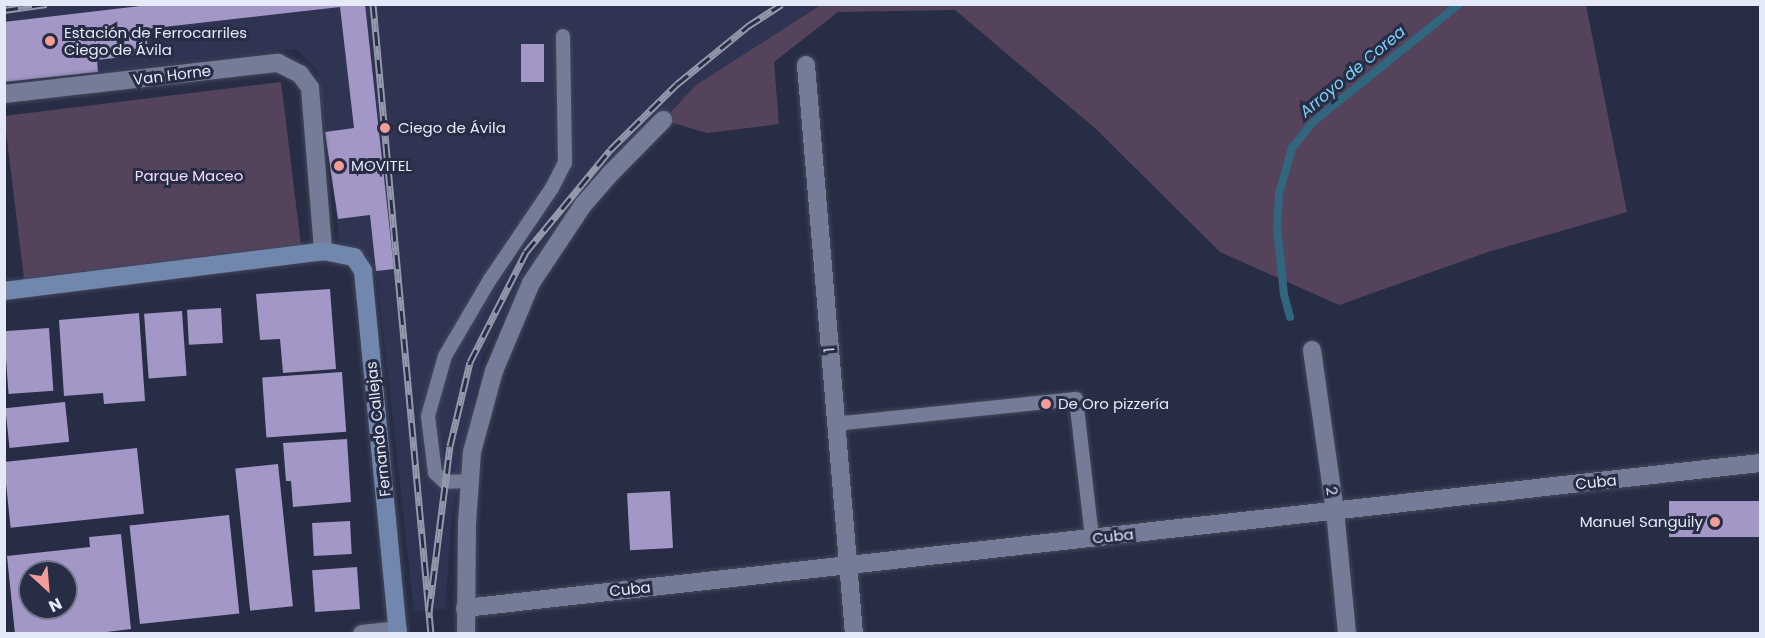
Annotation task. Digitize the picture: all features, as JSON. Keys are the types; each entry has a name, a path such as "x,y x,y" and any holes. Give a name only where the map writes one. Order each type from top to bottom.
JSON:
{"street":[{"name":"Van Horne","path":"4,94 278,63 300,74 310,88 324,251"},
{"name":"1","path":"806,65 834,424 854,633"},
{"path":"466,633 465,608 472,452 494,371 531,284 583,205 663,120"},
{"path":"4,291 324,251"},
{"name":"Fernando Callejas","path":"324,251 354,257 363,271 398,632"},
{"name":"2","path":"1312,350 1335,511 1347,633"},
{"name":"Cuba","path":"465,608 1761,463"},
{"path":"362,633 398,632"}],"lane":[{"path":"470,481 445,482 435,473 428,416 445,356 489,281 552,188 565,163 563,36"},
{"path":"834,424 1076,399 1092,538"}],"shaded area":[{"path":"4,5 821,5 695,86 578,205 525,278 482,357 452,515 445,609 414,612 377,278 359,251 340,244 316,69 296,49 5,83"}],"green space":[{"path":"821,5 1586,5 1627,212 1488,252 1339,305 1220,252 1096,129 955,10 838,12 774,62 779,124 707,133 663,120 696,85"},
{"name":"Parque Maceo","path":"281,82 301,245 24,279 4,116"}],"building":[{"path":"157,4 365,4 394,269 376,271 370,215 338,219 325,132 354,128 340,7 146,29 148,54 97,60 98,72 4,82 4,22"},
{"path":"521,44 544,44 544,82 521,82"},
{"path":"330,289 336,369 283,373 280,339 260,340 256,294"},
{"path":"221,308 223,343 189,345 187,310"},
{"path":"182,311 187,376 149,378 144,314"},
{"path":"139,313 145,401 104,404 103,393 64,396 59,320"},
{"path":"49,328 53,391 9,394 4,331"},
{"path":"342,372 346,432 266,437 262,378"},
{"path":"65,402 69,442 10,448 5,408"},
{"path":"347,439 351,502 293,507 291,481 286,481 283,443"},
{"path":"137,448 144,514 11,528 4,462"},
{"path":"278,464 293,606 250,611 235,468"},
{"path":"670,491 673,548 630,550 627,493"},
{"name":"Manuel Sanguily","path":"1669,501 1760,501 1760,537 1669,537"},
{"path":"229,515 239,613 140,624 130,525"},
{"path":"350,521 352,554 314,556 312,523"},
{"path":"121,534 131,629 90,634 15,634 7,556 90,547 89,537"},
{"path":"357,567 360,609 315,612 312,570"}],"waterway":[{"name":"Arroyo de Corea","path":"1290,317 1284,295 1277,226 1279,194 1292,148 1313,122 1459,4"}],"railway":[{"path":"4,10 47,4"},
{"path":"373,4 431,634"},
{"path":"429,612 450,446 470,362 526,252 610,150 677,84 748,26 782,4"}],"place":[{"name":"Estación de Ferrocarriles Ciego de Ávila","path":"50,41"},
{"name":"Ciego de Ávila","path":"385,128"},
{"name":"MOVITEL","path":"339,166"},
{"name":"De Oro pizzería","path":"1046,404"},
{"name":"Manuel Sanguily","path":"1715,522"}]}
